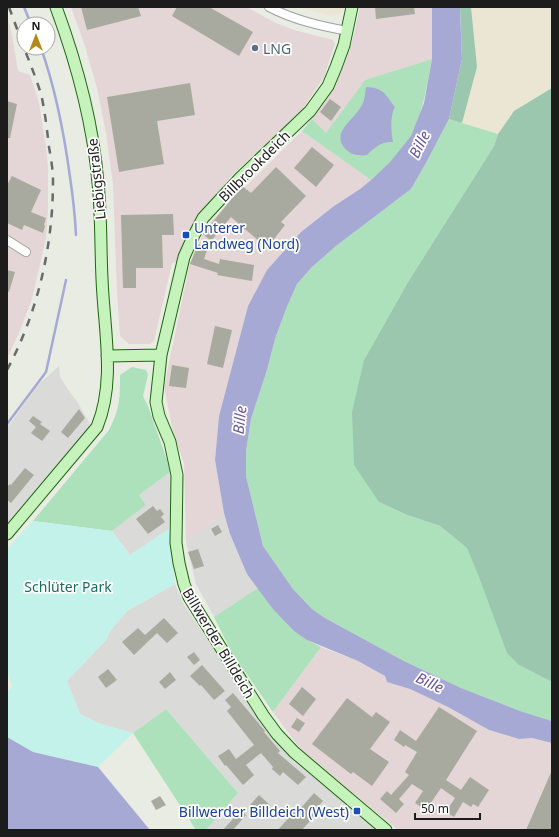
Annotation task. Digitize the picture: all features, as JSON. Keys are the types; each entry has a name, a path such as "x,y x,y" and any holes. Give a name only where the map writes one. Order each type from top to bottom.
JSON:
{"street":[{"name":"Liebigstraße","path":"7,534 93,433 100,420 106,399 107,356 98,183 87,106 76,66 56,7"},
{"path":"268,7 295,19 315,25 348,31"},
{"name":"Billbrookdeich","path":"161,355 184,257 203,218 240,178 310,111 328,86 334,74 348,31 352,7"},
{"path":"7,240 26,252"},
{"path":"107,356 161,355"},
{"name":"Billwerder Billdeich","path":"161,355 156,402 159,416 170,442 177,475 176,542 180,570 189,598 263,716 277,734 294,752 386,830"}],"shaded area":[{"path":"71,7 246,7 276,23 294,30 333,40 335,44 324,77 300,113 230,177 199,216 185,238 176,262 172,263 154,341 150,344 129,344 120,336 113,184 106,133 97,88 85,46"},
{"path":"297,7 345,7 340,14 332,16"},
{"path":"360,7 432,7 432,59 365,80 326,134 312,119 331,91 343,68 353,38"},
{"path":"471,7 552,7 552,88 514,111 498,134 462,123 477,67"},
{"path":"7,16 18,71 30,75 39,103 48,167 48,209 46,238 32,299 7,359"},
{"path":"302,131 371,180 301,232 267,270 248,306 219,416 215,460 224,513 186,542 184,463 173,432 164,386 190,263 208,224"},
{"path":"59,366 60,377 90,424 86,432 7,525 7,428 38,385"},
{"path":"170,472 171,501 169,529 130,555 112,531 146,505 139,495"},
{"path":"224,513 230,534 247,574 258,588 214,617 196,584 186,542"},
{"path":"175,584 183,603 270,735 294,761 379,830 206,830 238,793 166,709 133,733 98,723 80,714 67,681 106,640 111,630 127,611"},
{"path":"321,647 358,661 385,676 387,682 410,689 448,707 489,730 519,739 532,738 552,743 552,830 398,830 302,751 273,712"}],"green space":[{"path":"460,7 471,7 477,67 462,123 449,119 462,59"},
{"path":"432,59 422,108 411,136 398,154 371,180 302,131 312,119 326,133 365,80"},
{"path":"552,88 552,682 519,665 507,653 467,548 440,526 407,515 379,502 354,465 352,412 364,360 408,282 494,146 498,134 514,111"},
{"path":"449,119 498,134 494,146 408,282 364,360 379,502 407,515 440,526 467,548 519,665 552,682 552,721 520,711 461,688 404,661 325,618 312,609 293,589 263,546 246,476 246,451 251,419 267,370 275,339 297,284 312,267 336,246 411,189"},
{"path":"132,367 146,370 148,375 143,396 148,406 170,472 139,495 146,505 112,531 33,521 109,430 119,403 120,375"},
{"name":"Schlüter Park","path":"33,521 112,531 130,555 169,529 175,584 127,611 111,630 106,640 67,681 80,714 98,723 133,733 98,767 33,752 7,737 7,693 12,686 7,671 7,549"},
{"path":"258,588 272,608 307,640 321,647 273,712 232,653 214,617"},
{"path":"166,709 238,793 206,830 196,830 133,733"}],"water":[{"name":"Bille","path":"432,7 460,7 462,59 449,119 411,189 336,246 312,267 297,284 275,339 267,370 251,419 246,451 246,476 263,546 293,589 312,609 325,618 404,661 461,688 520,711 552,721 552,743 532,738 519,739 489,730 448,707 410,689 387,682 385,676 358,661 307,640 294,631 272,608 247,574 230,534 224,513 215,460 219,416 248,306 267,270 301,232 371,180 390,162 411,136 424,103 432,59"},
{"path":"366,87 384,92 395,107 393,110 391,129 393,142 381,144 367,155 357,155 350,153 343,146 340,139 344,128 362,105"},
{"path":"7,737 33,752 98,767 150,830 7,830"}],"building":[{"path":"81,7 138,7 141,16 87,30"},
{"path":"177,7 209,7 253,32 239,56 172,16"},
{"path":"375,7 414,7 415,14 376,19"},
{"path":"190,83 195,115 157,121 164,164 119,172 107,97"},
{"path":"330,99 341,107 331,121 320,112"},
{"path":"7,101 17,104 10,138 7,138"},
{"path":"312,147 334,165 316,187 294,168"},
{"path":"276,167 306,196 281,222 285,225 267,248 231,217 211,241 203,234 242,186 251,193"},
{"path":"12,176 41,190 31,212 46,218 43,233 24,225 22,230 7,223 7,185"},
{"path":"173,214 174,235 162,235 163,268 136,268 136,288 123,288 121,215"},
{"path":"198,244 208,247 204,259 219,264 220,259 254,265 252,281 217,275 218,273 190,264"},
{"path":"7,270 15,272 9,292 7,291"},
{"path":"215,326 232,330 223,368 207,364"},
{"path":"172,365 189,368 186,388 169,386"},
{"path":"79,409 85,418 68,438 61,432"},
{"path":"33,416 42,422 40,424 50,431 42,441 31,433 36,427 29,421"},
{"path":"25,468 34,475 11,503 7,500 7,487 10,484 11,485"},
{"path":"153,506 157,511 160,509 164,514 161,517 165,522 148,534 136,519"},
{"path":"218,525 222,532 215,536 211,529"},
{"path":"198,549 204,566 194,569 188,552"},
{"path":"164,618 178,633 167,643 157,633 134,655 122,642 138,628 145,635"},
{"path":"194,652 200,660 194,665 187,657"},
{"path":"202,665 225,691 214,700 201,685 200,686 190,676"},
{"path":"108,669 117,680 106,688 98,677"},
{"path":"170,672 176,680 165,689 159,682"},
{"path":"302,687 316,699 303,716 289,704"},
{"path":"233,693 280,751 278,753 306,777 298,785 283,772 280,776 272,769 273,767 261,753 246,765 254,775 243,785 226,765 225,766 218,756 229,749 236,759 254,745 227,711 231,707 225,700"},
{"path":"347,698 372,717 376,712 390,722 370,749 389,762 372,786 353,772 351,774 312,744"},
{"path":"439,707 477,731 446,780 461,790 470,777 489,790 478,807 473,804 471,807 463,802 454,817 446,812 455,798 441,788 426,810 415,803 423,791 412,784 399,799 404,804 396,813 380,799 387,791 391,795 409,775 405,772 417,752 405,745 404,747 394,740 400,730 416,741"},
{"path":"297,718 305,723 299,732 291,727"},
{"path":"552,770 552,830 526,830"},
{"path":"314,793 323,801 314,811 317,813 302,830 278,830 297,808 299,810"},
{"path":"259,795 270,805 261,816 250,805"},
{"path":"160,796 166,805 156,810 151,801"},
{"path":"241,810 246,815 233,830 223,830"}],"waterway":[{"path":"24,7 28,16"},
{"path":"44,56 55,96 68,161 76,235"},
{"path":"7,424 46,372 66,280"}],"railway":[{"path":"9,7 16,26"},
{"path":"7,370 27,325 42,278 47,254 52,205 53,173 44,107 41,94 27,56"}],"place":[{"name":"LNG","path":"255,48"},
{"name":"Unterer Landweg (Nord)","path":"186,235"},
{"name":"Billwerder Billdeich (West)","path":"357,811"}]}
